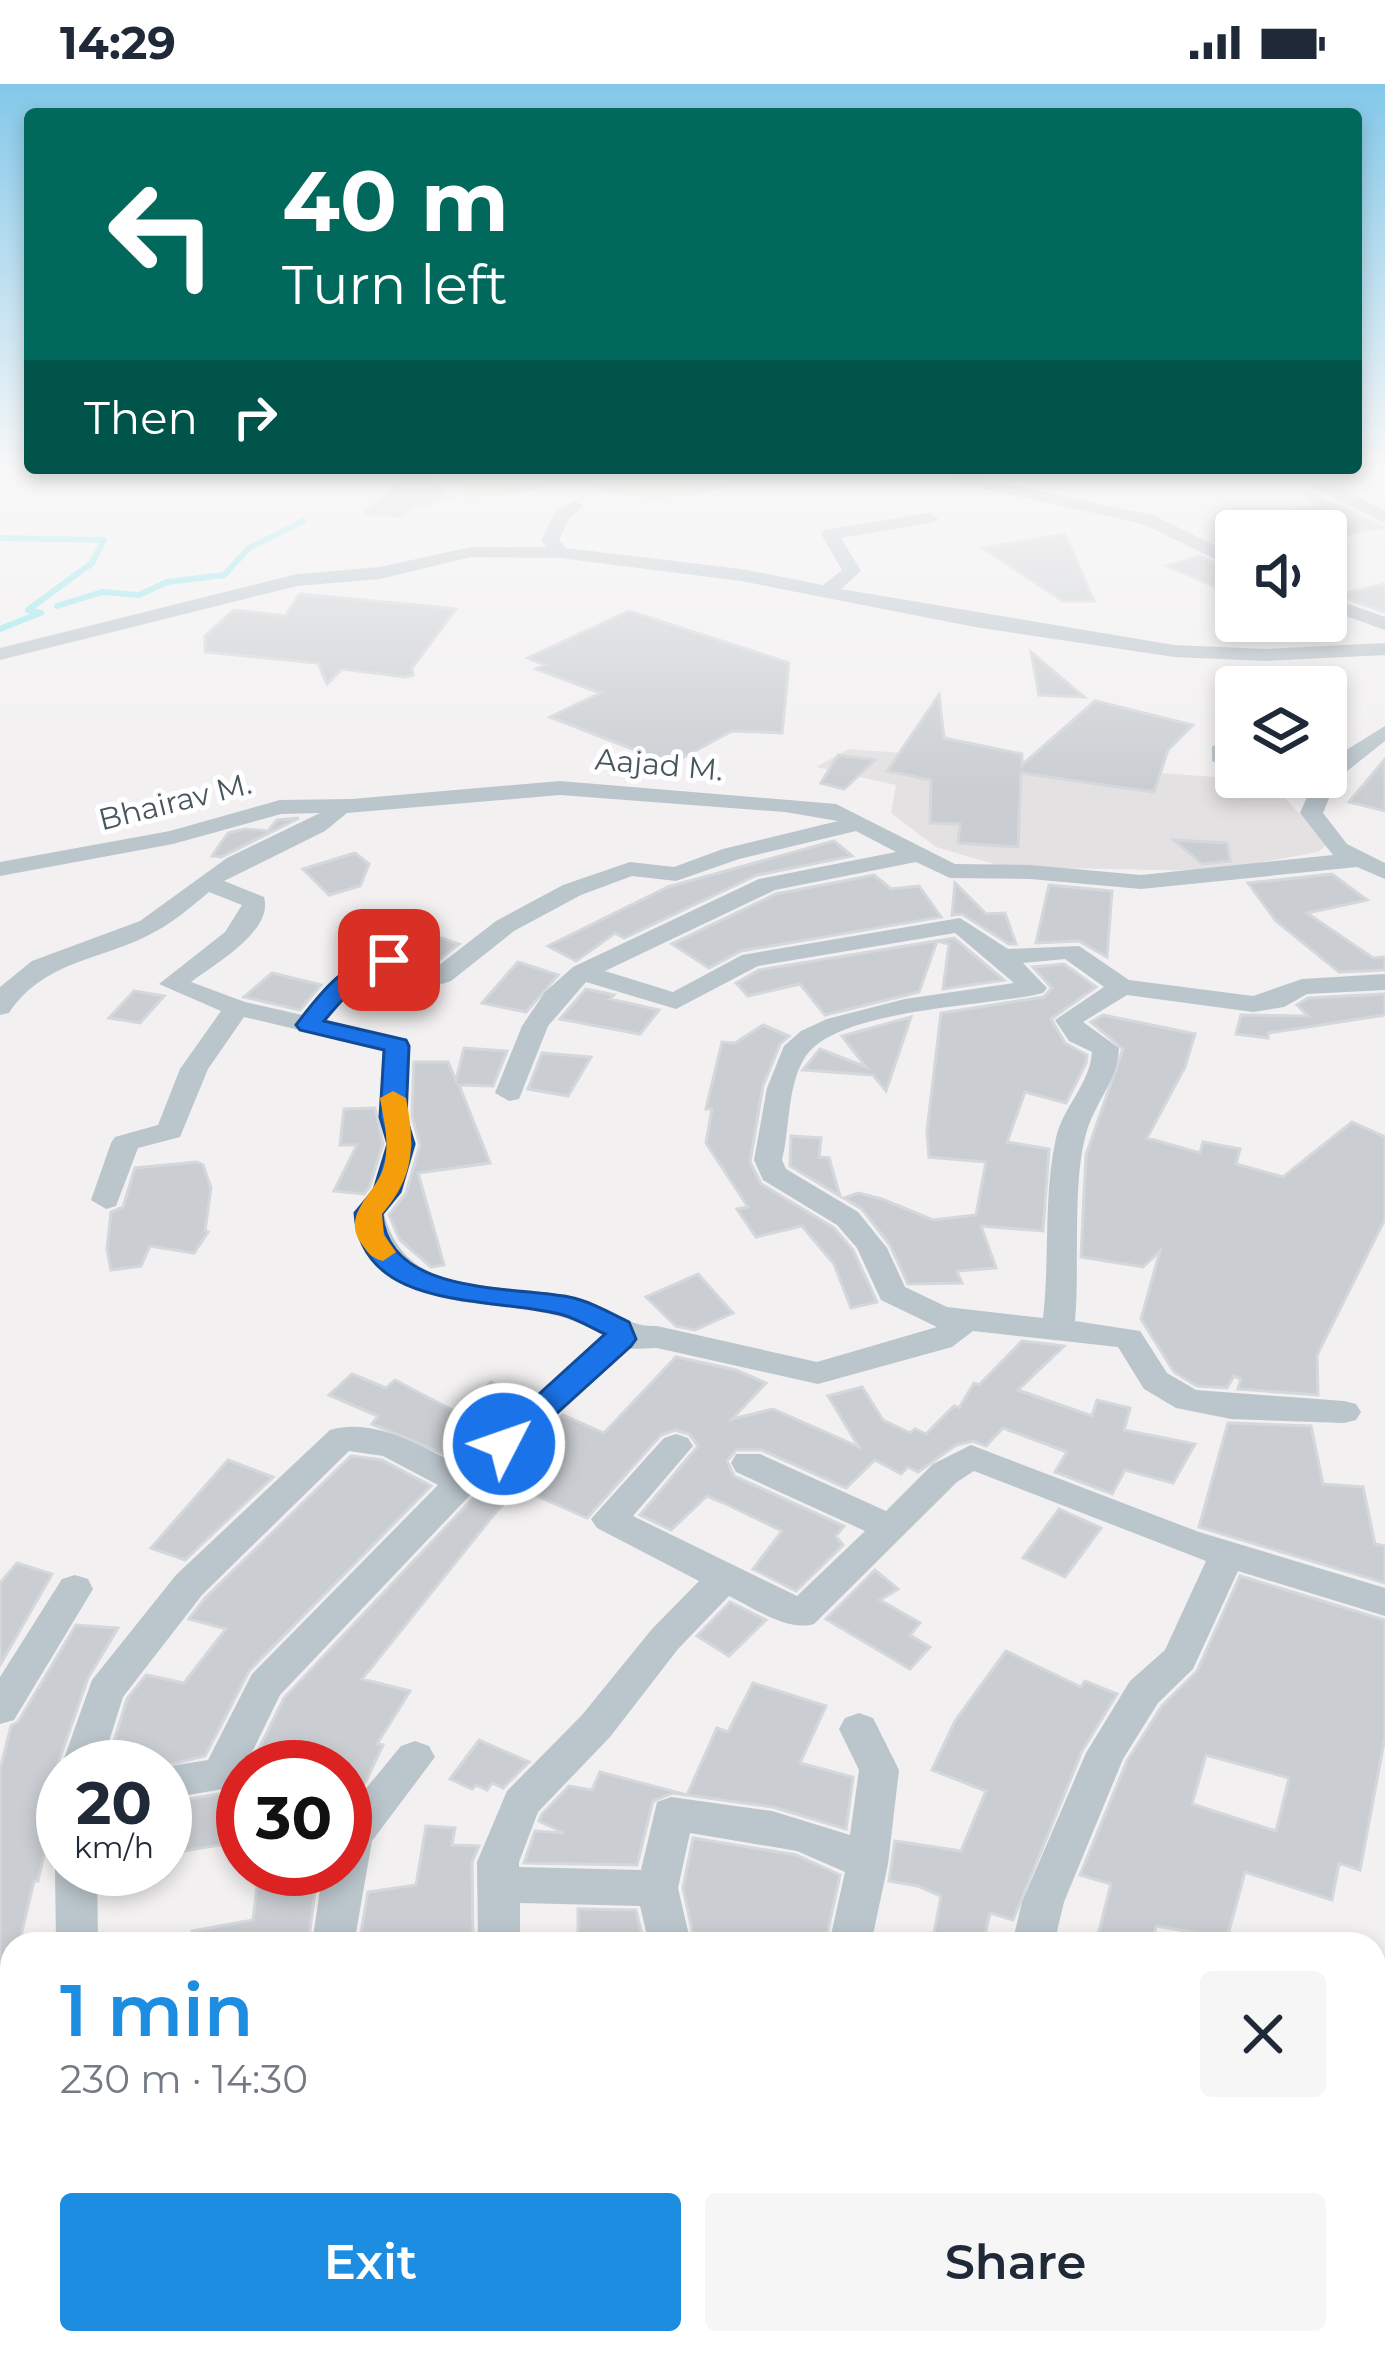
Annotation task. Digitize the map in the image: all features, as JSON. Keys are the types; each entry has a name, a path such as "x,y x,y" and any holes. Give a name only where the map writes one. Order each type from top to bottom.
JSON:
{"street":[{"path":"0,653 298,580 346,576"},
{"path":"750,576 1174,651 1266,655 1385,649"},
{"path":"826,592 846,576"},
{"path":"1355,613 1385,605"},
{"path":"1347,610 1385,624"},
{"path":"1347,754 1385,732"},
{"name":"Aajad M.","path":"0,1007 8,991 28,972 139,931 238,862 324,824 341,807 560,788 836,811 950,872 1030,872 1141,882 1358,860"},
{"path":"1314,798 1311,813 1339,849 1385,872"},
{"name":"Bhairav M.","path":"0,869 172,837 280,806 364,808"},
{"path":"308,1025 342,984 374,962 389,960 442,976 506,926 572,890 630,869 676,874 731,854 860,823"},
{"path":"509,1093 527,1036 558,989 582,972 768,884 913,856"},
{"path":"206,882 255,902 254,911 236,933 172,984 237,1008 397,1046 393,1117 401,1144 387,1192 369,1213 370,1236 394,1268 444,1288 571,1307 619,1329 621,1339"},
{"path":"582,972 676,1001 751,960 960,925 1034,988 863,1016 804,1039 790,1056 768,1160 773,1174 822,1198 856,1223 876,1248 892,1293 940,1317 1129,1338 1164,1390 1225,1408 1308,1406 1344,1412"},
{"path":"1003,957 1070,951 1122,987 1253,1004 1276,1001 1302,987 1385,982"},
{"path":"1058,1328 1065,1264 1066,1163 1072,1131 1105,1067 1106,1048 1078,1035 1068,1020 1122,987"},
{"path":"106,1199 125,1143 170,1131 194,1069 237,1008"},
{"path":"192,1779 221,1775 266,1685 462,1482 621,1339 657,1337 818,1373 900,1347 941,1340 969,1318"},
{"path":"89,1740 106,1691 189,1585 342,1438 390,1445 462,1482"},
{"path":"676,1446 609,1520 801,1614 945,1473 971,1457 1187,1542 1385,1602"},
{"path":"748,1463 891,1528"},
{"path":"1036,1932 1042,1902 1106,1753 1144,1692 1180,1659 1228,1553"},
{"path":"499,1932 498,1862 521,1803 596,1726 665,1639 724,1578"},
{"path":"0,1709 75,1589"},
{"path":"853,1932 880,1770 859,1729"},
{"path":"372,1810 415,1757"},
{"path":"667,1932 658,1888 671,1814 763,1825 837,1844 867,1864"},
{"path":"497,1886 658,1888"},
{"path":"76,1896 77,1932"},
{"path":"334,1932 338,1896"}],"shaded area":[{"path":"849,749 1215,777 1215,798 1285,798 1328,844 1318,852 1213,871 1004,867 936,847 891,813 896,785 816,767"}],"building":[{"path":"1025,576 1083,576 1094,601 1063,601"},
{"path":"1190,576 1215,576 1215,587"},
{"path":"1385,584 1385,612 1347,599 1347,593"},
{"path":"300,594 456,609 412,668 413,675 405,677 342,669 327,684 318,663 205,652 205,636 234,610 285,616"},
{"path":"629,611 789,663 782,733 732,731 671,764 550,717 600,693 536,669 545,665 528,658"},
{"path":"1031,652 1084,697 1039,695"},
{"path":"939,695 944,738 1022,754 1022,765 1095,701 1193,725 1168,750 1154,792 1021,773 1018,847 958,843 960,824 930,823 931,780 887,771"},
{"path":"838,755 875,760 844,789 821,783"},
{"path":"1385,759 1385,811 1349,802"},
{"path":"299,818 221,857 212,856 228,833 268,831 277,820"},
{"path":"1174,840 1227,843 1230,861 1202,864"},
{"path":"834,841 852,856 757,875 624,938 615,933 576,961 548,946 668,887"},
{"path":"355,853 369,864 360,886 329,895 303,869"},
{"path":"1332,874 1367,900 1307,913 1373,958 1385,957 1385,970 1339,972 1276,921 1248,883"},
{"path":"874,875 891,889 919,886 941,917 741,951 709,968 672,944 776,894"},
{"path":"955,883 986,914 1005,913 1016,944 962,914 952,915"},
{"path":"1049,885 1112,891 1107,957 1079,941 1036,943"},
{"path":"432,935 459,944 437,961 409,953"},
{"path":"954,938 1004,980 943,989 949,944 937,941 919,992 825,1015 800,984 748,996 736,983 759,970"},
{"path":"518,962 558,975 526,1012 482,1003"},
{"path":"1064,964 1096,987 1051,1019 1065,1043 1087,1055 1086,1063 1066,1103 1025,1092 1007,1142 1049,1149 1043,1231 981,1226 996,1268 957,1271 962,1283 908,1284 890,1245 862,1209 844,1198 858,1193 933,1220 976,1215 986,1162 929,1157 927,1131 941,1013 1044,997 1052,988 1033,967"},
{"path":"272,973 321,985 300,1010 244,997"},
{"path":"586,989 659,1010 640,1034 560,1019"},
{"path":"134,991 164,996 140,1023 109,1018"},
{"path":"1385,994 1385,1015 1268,1033 1268,1038 1236,1034 1241,1015 1308,1016 1297,1005 1308,998"},
{"path":"1103,1015 1195,1034 1185,1067 1147,1138 1200,1153 1203,1142 1240,1149 1236,1164 1283,1177 1352,1122 1385,1137 1385,1219 1317,1355 1318,1395 1238,1389 1241,1379 1234,1376 1227,1388 1197,1386 1174,1372 1141,1319 1160,1251 1143,1267 1081,1257 1086,1155 1123,1049 1091,1022"},
{"path":"911,1017 886,1091 873,1075 803,1070 820,1049 866,1067 842,1036"},
{"path":"763,1025 789,1036 780,1044 763,1086 750,1162 761,1184 834,1228 853,1250 877,1302 851,1308 834,1264 802,1226 756,1237 737,1209 748,1207 706,1143 712,1109 706,1109 722,1042 735,1043"},
{"path":"464,1048 507,1051 493,1086 459,1085 490,1163 418,1173 444,1265 431,1267 400,1240 389,1215 406,1193 420,1145 412,1116 414,1062 448,1062 456,1080"},
{"path":"542,1053 591,1057 568,1096 528,1089"},
{"path":"375,1108 383,1144 369,1188 364,1194 334,1191 357,1145 340,1145 344,1109"},
{"path":"791,1136 821,1138 819,1157 829,1158 840,1196 790,1166"},
{"path":"203,1165 211,1188 208,1232 194,1253 150,1246 141,1266 111,1270 107,1249 111,1212 123,1207 135,1168"},
{"path":"698,1274 733,1313 695,1330 676,1326 646,1297"},
{"path":"1022,1341 1064,1346 1018,1390 1092,1416 1097,1400 1130,1408 1124,1430 1195,1444 1173,1483 1125,1470 1112,1494 1055,1472 1067,1452 1003,1428 986,1446 973,1441 956,1445 918,1472 908,1467 901,1474 875,1460 846,1488 762,1450 736,1450 727,1461 734,1476 844,1526 836,1536 843,1545 796,1591 753,1569 782,1531 707,1496 671,1530 640,1515 698,1446 689,1434 675,1430 661,1435 587,1518 519,1488 496,1512 362,1679 410,1691 377,1744 383,1745 372,1768 372,1740 263,1740 284,1698 477,1494 563,1415 604,1433 676,1357 736,1370 766,1383 732,1419 773,1409 859,1447 828,1396 862,1387 883,1420 910,1433 915,1429 926,1434 954,1406 959,1408 974,1383 979,1385"},
{"path":"352,1374 386,1388 395,1380 456,1412 491,1382 525,1400 458,1460 372,1424 378,1416 329,1395"},
{"path":"1228,1423 1311,1426 1323,1484 1363,1487 1375,1544 1385,1546 1385,1583 1199,1527"},
{"path":"351,1456 382,1460 431,1486 249,1671 205,1756 192,1759 192,1740 114,1740 127,1699 146,1675 184,1683 226,1629 189,1619"},
{"path":"228,1460 273,1477 185,1560 151,1548"},
{"path":"1059,1509 1101,1528 1065,1577 1023,1558"},
{"path":"17,1563 52,1574 0,1665 0,1583"},
{"path":"875,1570 898,1589 880,1600 920,1623 910,1635 930,1647 910,1669 826,1619"},
{"path":"1240,1576 1385,1620 1385,1737 1360,1870 1339,1863 1332,1900 1245,1872 1229,1932 1156,1926 1155,1932 1099,1932 1111,1884 1080,1875 1127,1761 1162,1706 1197,1671","holes":["1206,1755 1289,1778 1276,1831 1192,1804"]},
{"path":"730,1602 766,1620 729,1656 697,1636"},
{"path":"76,1625 118,1628 88,1678 66,1740 36,1740 36,1881 22,1932 0,1932 0,1770 11,1726 18,1722"},
{"path":"1006,1651 1081,1687 1085,1681 1117,1694 1082,1751 1013,1920 990,1913 986,1932 934,1932 941,1896 889,1881 895,1841 961,1851 986,1791 932,1770 955,1721"},
{"path":"753,1683 826,1706 800,1763 853,1777 846,1829 773,1807 672,1793 653,1801 637,1865 524,1863 535,1831 564,1833 539,1821 542,1814 569,1786 592,1790 600,1772 687,1795 717,1728 728,1732"},
{"path":"479,1740 529,1762 503,1788 492,1783 487,1790 476,1785 472,1789 450,1779"},
{"path":"216,1794 216,1846 192,1850 192,1798"},
{"path":"426,1826 455,1828 452,1845 479,1846 472,1862 473,1932 361,1932 372,1891 416,1885"},
{"path":"693,1838 796,1855 840,1875 828,1932 692,1932 683,1888"},
{"path":"256,1896 314,1896 310,1932 192,1931 253,1920"},
{"path":"578,1909 636,1910 641,1932 578,1932"}],"waterway":[{"path":"41,613 28,610 74,576"},
{"path":"57,606 102,592 139,595 167,582 217,576"},
{"path":"0,629 40,613"}],"slow traffic":[{"path":"383,1252 370,1236 369,1213 387,1192 396,1171 401,1144 393,1098"}],"route":[{"path":"389,960 374,962 342,984 308,1025 397,1046 393,1117 401,1144 387,1192 369,1213 370,1236 394,1268 444,1288 499,1300 571,1307 619,1329 621,1339 504,1444"}]}
